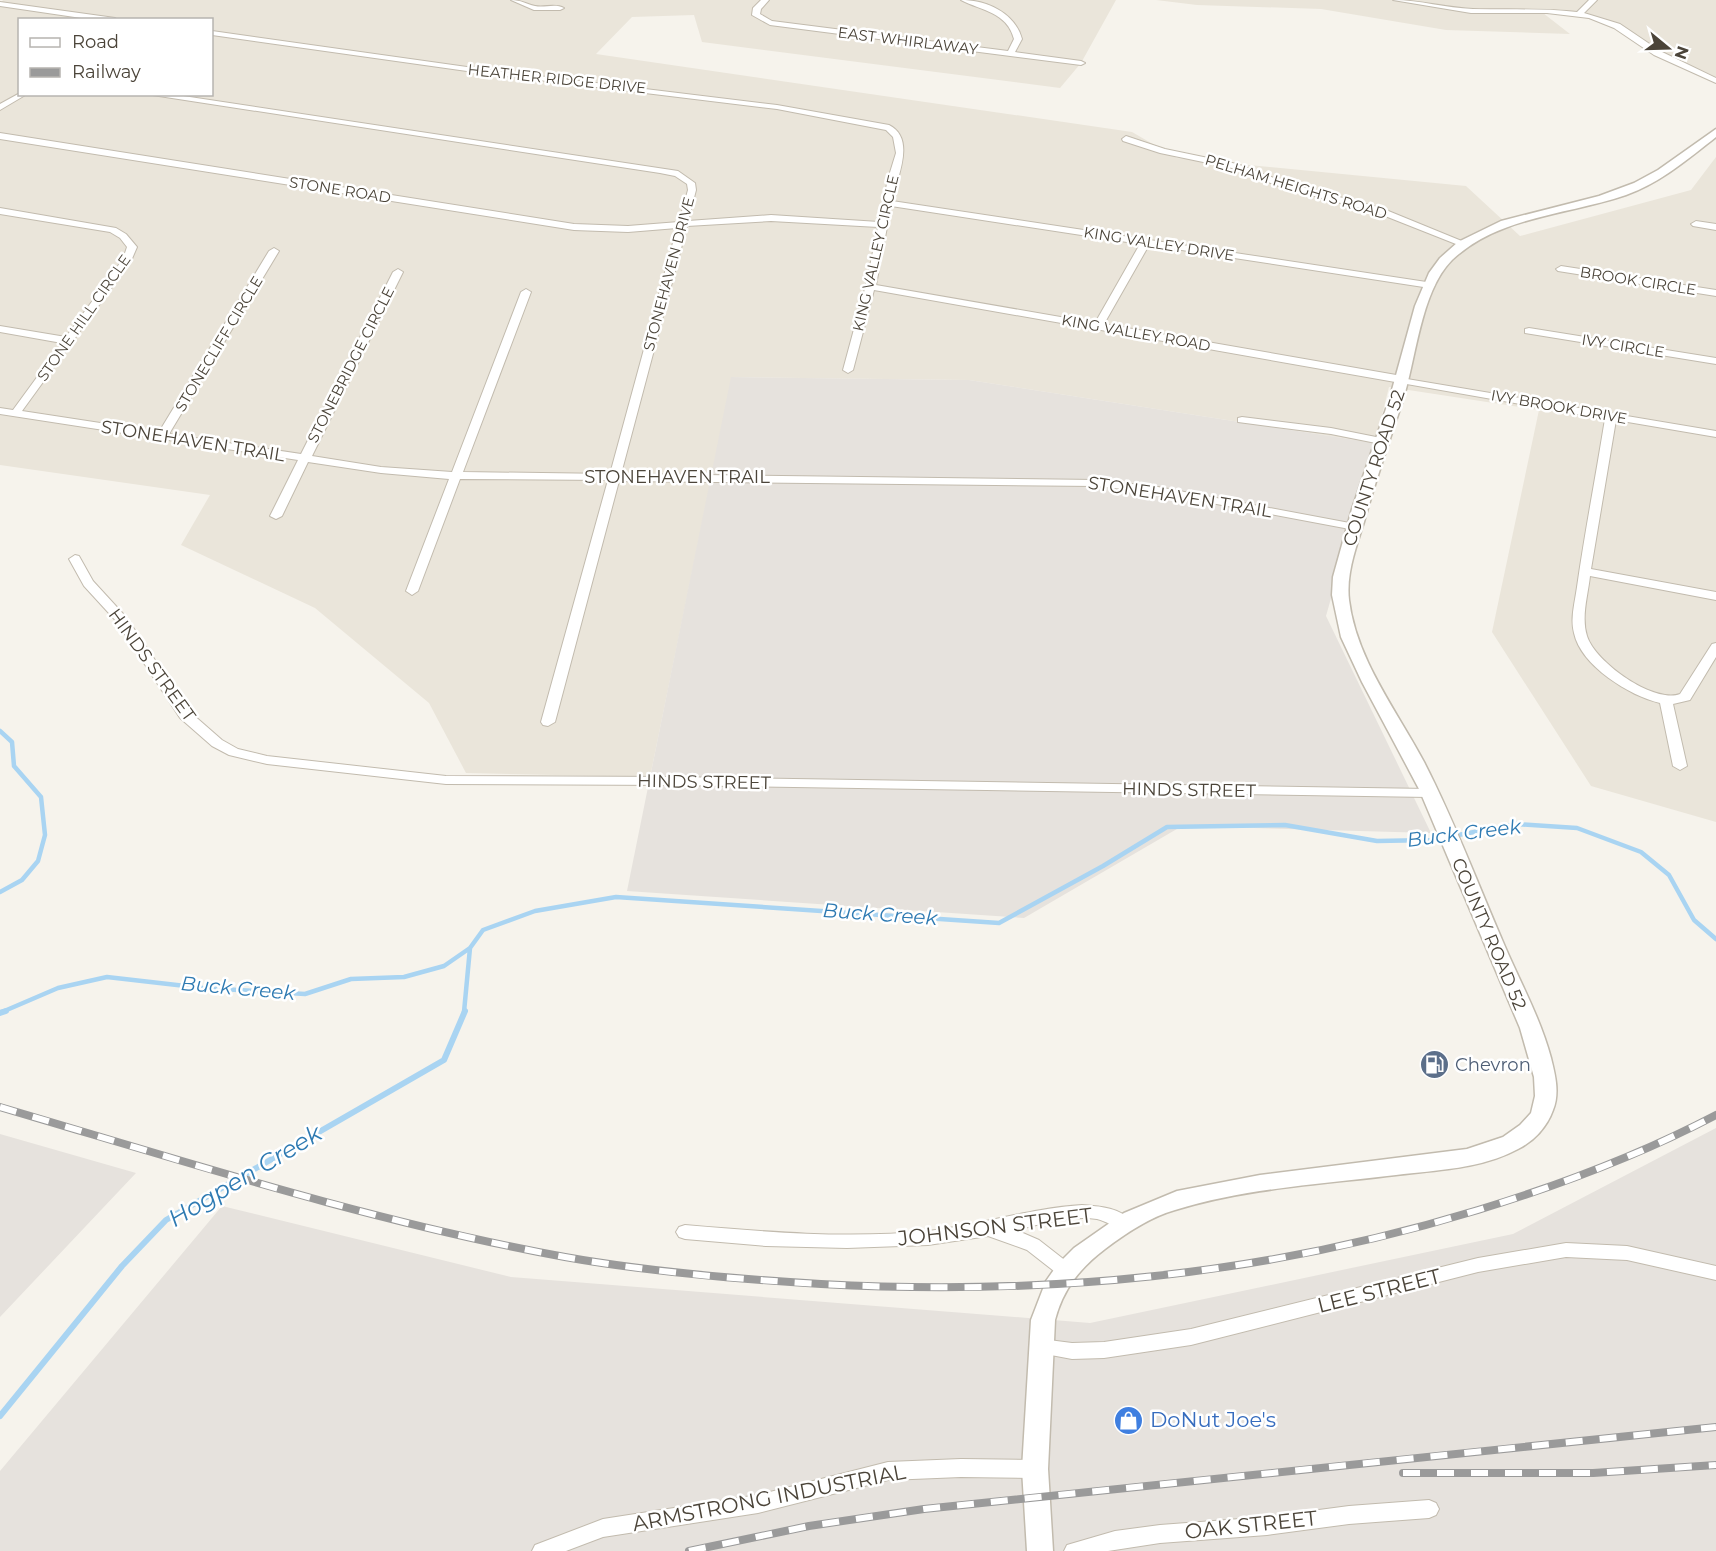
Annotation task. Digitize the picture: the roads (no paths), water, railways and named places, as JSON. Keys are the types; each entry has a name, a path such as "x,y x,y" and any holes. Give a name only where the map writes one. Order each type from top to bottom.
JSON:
{"street":[{"path":"41,9 57,0"},
{"path":"515,0 534,8 560,8"},
{"name":"EAST WHIRLAWAY","path":"765,0 757,8 756,15 770,23 1082,63"},
{"path":"965,0 993,10 1013,25 1018,39 1010,54"},
{"path":"1396,0 1471,11 1546,11 1579,14 1617,26 1657,53 1716,81"},
{"path":"1579,14 1593,0"},
{"path":"0,4 102,18"},
{"name":"HEATHER RIDGE DRIVE","path":"213,33 474,70 625,86 777,107 884,126 897,136"},
{"path":"0,108 20,96"},
{"name":"STONEHAVEN DRIVE","path":"163,96 678,174 687,179 692,190 548,722"},
{"name":"COUNTY ROAD 52","path":"1040,1551 1035,1469 1041,1347 1047,1303 1065,1270 1080,1255 1123,1223 1161,1206 1220,1191 1490,1151 1504,1147 1527,1132 1543,1108 1546,1083 1544,1072 1521,1008 1429,793 1359,659 1342,611 1341,578 1381,441 1430,285 1438,268 1464,244 1487,232 1521,220 1593,202 1637,186 1671,167 1716,132"},
{"name":"STONE ROAD","path":"0,136 574,227 628,229 771,218 883,225"},
{"name":"KING VALLEY CIRCLE","path":"848,370 871,287 892,180 900,153 897,136"},
{"name":"PELHAM HEIGHTS ROAD","path":"1126,139 1163,151 1234,166 1287,186 1378,210 1464,244"},
{"name":"KING VALLEY DRIVE","path":"888,203 1430,285"},
{"name":"STONE HILL CIRCLE","path":"0,211 113,230 123,236 132,247 128,258 15,414"},
{"path":"1696,224 1716,227"},
{"path":"1098,326 1146,242"},
{"name":"STONECLIFF CIRCLE","path":"162,436 274,251"},
{"name":"BROOK CIRCLE","path":"1561,269 1716,293"},
{"name":"STONEBRIDGE CIRCLE","path":"276,516 398,272"},
{"name":"KING VALLEY ROAD","path":"871,287 1402,380"},
{"path":"412,591 526,292"},
{"path":"0,329 69,341"},
{"name":"IVY CIRCLE","path":"1529,331 1716,361"},
{"name":"IVY BROOK DRIVE","path":"1402,380 1716,434"},
{"name":"STONEHAVEN TRAIL","path":"0,411 405,473 1096,483 1150,489 1355,527"},
{"path":"1611,416 1585,571 1579,623 1580,635 1587,650 1612,674 1647,694 1674,701 1685,697 1716,647"},
{"path":"1242,420 1331,431 1381,441"},
{"name":"HINDS STREET","path":"75,559 88,583 123,620 185,715 217,743 248,756 375,774 446,780 672,781 1429,793"},
{"path":"1585,571 1716,596"},
{"path":"1666,700 1680,766"},
{"name":"JOHNSON STREET","path":"685,1232 819,1242 930,1238 1085,1213 1108,1215 1123,1223"},
{"path":"981,1231 1012,1234 1030,1242 1047,1252 1065,1270"},
{"name":"LEE STREET","path":"1041,1347 1072,1351 1104,1350 1191,1337 1478,1265 1566,1250 1627,1253 1716,1273"},
{"name":"ARMSTRONG INDUSTRIAL","path":"542,1551 603,1528 758,1504 888,1471 961,1468 1035,1469"},
{"name":"OAK STREET","path":"1074,1551 1115,1540 1160,1533 1267,1526 1349,1515 1429,1509"}],"waterway":[{"name":"Buck Creek","path":"0,731 12,742 14,766 41,797 45,835 38,861 22,880 0,892"},
{"name":"Buck Creek","path":"1453,836 1516,824 1577,828 1641,852 1669,875 1694,920 1716,939"},
{"name":"Buck Creek","path":"470,948 483,930 535,911 616,897 999,923 1103,866 1167,827 1285,825 1377,841 1431,840 1445,837"},
{"name":"Buck Creek","path":"2,1012 58,988 107,977 203,988 305,994 351,979 404,977 444,966 470,948"},
{"name":"Hogpen Creek","path":"464,1012 470,948"},
{"name":"Buck Creek","path":"0,1013 6,1011"},
{"name":"Hogpen Creek","path":"0,1416 122,1266 166,1220 444,1060 465,1011"}],"railway":[{"path":"0,1107 281,1190 493,1243 629,1267 693,1274 821,1284 905,1287 988,1287 1152,1276 1234,1266 1316,1251 1397,1233 1539,1190 1629,1156 1716,1115"},
{"path":"689,1551 809,1526 924,1509 1716,1427"},
{"path":"1403,1473 1593,1473 1716,1465"}],"place":[{"name":"Chevron","path":"1434,1065"},
{"name":"DoNut Joe's","path":"1129,1420"}]}
